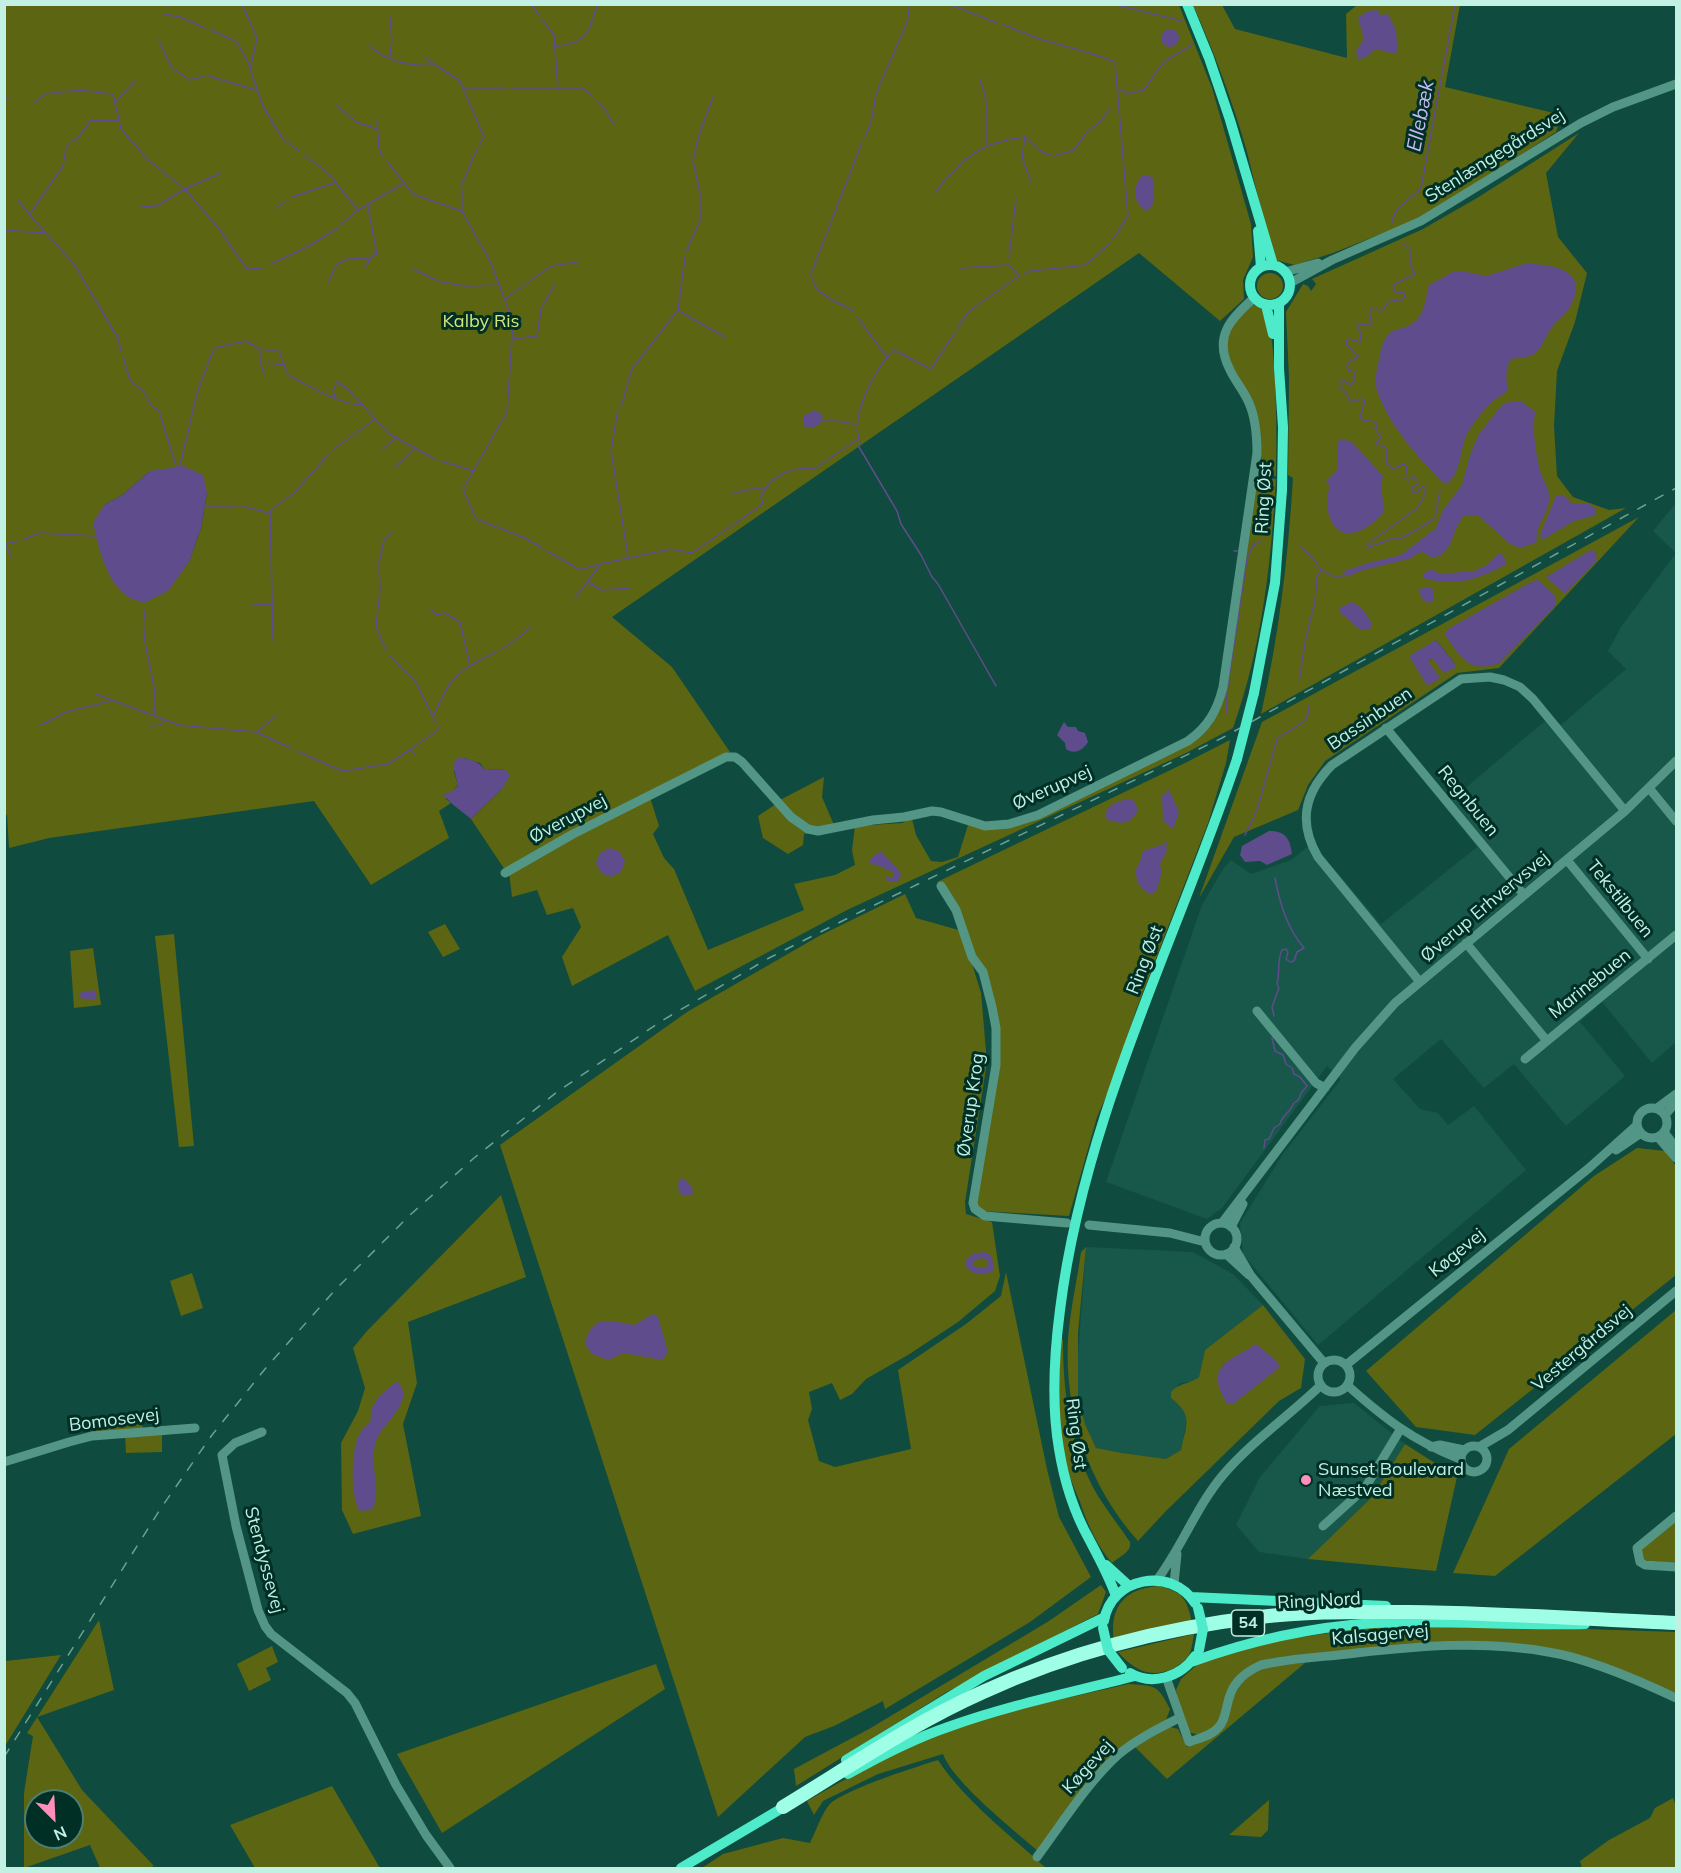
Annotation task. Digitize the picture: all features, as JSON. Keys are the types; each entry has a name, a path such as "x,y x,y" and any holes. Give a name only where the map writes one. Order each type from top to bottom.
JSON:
{"highway":[{"name":"54","path":"783,1807 955,1705 984,1691 1058,1662 1143,1637 1190,1627 1260,1617 1362,1612 1467,1613 1677,1623"},
{"name":"Ring Nord","path":"926,1722 1059,1666 1144,1641 1190,1632 1260,1622 1362,1617 1466,1617 1585,1624"},
{"name":"54","path":"1585,1624 1677,1628"}],"main road":[{"path":"1187,4 1227,110 1273,265"},
{"path":"1256,213 1261,267"},
{"path":"1273,265 1285,272 1290,284 1288,295 1279,304 1266,305 1254,298 1251,291 1251,279 1261,267 1273,265"},
{"name":"Ring Øst","path":"1116,1596 1075,1510 1065,1480 1055,1418 1056,1340 1073,1233 1103,1120 1214,827 1237,759 1254,693 1275,583 1282,490 1283,427 1279,368 1279,304"},
{"name":"Ring Øst","path":"1266,305 1279,368"},
{"name":"Ring Øst","path":"1100,1559 1129,1586"},
{"path":"1191,1662 1199,1650 1203,1629 1198,1608 1191,1598 1174,1584 1157,1580 1147,1580 1129,1586 1116,1596 1104,1622 1108,1650 1122,1668 1135,1676 1145,1678 1175,1674 1191,1662 1218,1652 1323,1628 1364,1624 1585,1624"},
{"path":"1191,1598 1453,1609 1467,1613"},
{"path":"717,1846 777,1804 946,1697 1022,1656 1104,1622"},
{"path":"783,1807 885,1754 946,1727 982,1715 1135,1676"},
{"name":"54","path":"681,1869 783,1807"}],"street":[{"name":"Stenlængegårdsvej","path":"1290,284 1332,260 1421,221 1581,123 1613,107 1677,84"},
{"name":"Stenlængegårdsvej","path":"1285,272 1332,260"},
{"name":"Øverupvej","path":"505,873 573,834 726,758 735,757 742,762 791,817 808,829 818,831 873,820 904,818 932,811 985,826 997,826 1021,822 1038,815 1198,734 1214,715 1224,687 1257,453 1254,416 1229,369 1223,346 1224,335 1236,314 1254,298"},
{"name":"Bassinbuen","path":"1420,982 1318,857 1311,844 1306,827 1306,812 1310,796 1319,778 1332,765 1461,679 1490,676 1520,687 1533,699 1625,811"},
{"name":"Regnbuen","path":"1386,728 1524,895"},
{"name":"Øverup Erhvervsvej","path":"1227,1225 1254,1183 1381,1017 1625,811 1677,761"},
{"path":"1649,788 1677,821"},
{"name":"Tekstilbuen","path":"1567,860 1647,959"},
{"name":"Øverup Krog","path":"941,886 956,910 972,957 983,972 996,1028 996,1065 973,1203 975,1209 985,1216 1067,1223"},
{"name":"Marinebuen","path":"1525,1059 1677,935"},
{"path":"1466,943 1547,1041"},
{"path":"1257,1011 1316,1083 1325,1088"},
{"path":"1661,1112 1677,1094"},
{"path":"1661,1112 1667,1122 1661,1134 1651,1138 1639,1129 1638,1116 1644,1110 1661,1112 1677,1102"},
{"name":"Køgevej","path":"1346,1365 1639,1129"},
{"path":"1661,1134 1677,1148"},
{"path":"1661,1134 1677,1158"},
{"path":"1089,1225 1206,1237"},
{"path":"1213,1225 1227,1225 1237,1239 1234,1247 1221,1255 1210,1251 1206,1237 1213,1225"},
{"path":"1234,1247 1251,1276"},
{"path":"1226,1254 1251,1276 1324,1363"},
{"name":"Vestergårdsvej","path":"1479,1447 1508,1430 1677,1291"},
{"path":"1335,1360 1346,1365 1350,1375 1347,1385 1336,1392 1329,1391 1321,1385 1318,1374 1324,1363 1335,1360"},
{"path":"1157,1580 1191,1521 1222,1476 1321,1385"},
{"path":"1347,1385 1400,1430 1431,1447 1440,1445 1462,1455"},
{"name":"Bomosevej","path":"4,1462 92,1436 195,1428"},
{"path":"1323,1526 1365,1488 1400,1430"},
{"name":"Vestergårdsvej","path":"1486,1456 1508,1430"},
{"name":"Stendyssevej","path":"262,1432 235,1443 222,1455 236,1526 261,1620 271,1634 347,1693 355,1703 396,1785 426,1835 450,1869"},
{"path":"1471,1446 1479,1447 1486,1456 1486,1465 1475,1472 1464,1469 1462,1455 1471,1446"},
{"path":"1677,1516 1637,1548 1640,1562 1645,1565 1677,1567"},
{"path":"1174,1584 1177,1548"},
{"name":"Kalsagervej","path":"1166,1677 1189,1742 1214,1732 1224,1720 1233,1686 1241,1676 1261,1665 1404,1648 1446,1646 1523,1648 1569,1656 1677,1698"},
{"name":"Køgevej","path":"1037,1857 1096,1778 1119,1755 1137,1740 1179,1718"}],"shaded area":[{"path":"1378,10 1380,15 1388,14 1397,32 1398,50 1395,54 1376,49 1365,58 1358,59 1356,51 1364,39 1358,18 1367,11"},
{"path":"1170,29 1176,32 1179,38 1176,44 1170,47 1164,44 1161,38 1164,32"},
{"path":"1143,175 1154,179 1153,204 1147,211 1138,204 1135,194 1139,179"},
{"path":"1524,264 1547,265 1567,272 1573,278 1576,286 1575,297 1568,310 1552,327 1534,354 1511,359 1506,374 1508,390 1478,417 1466,436 1455,474 1447,484 1441,481 1412,449 1386,412 1375,379 1382,346 1391,332 1417,320 1423,310 1429,285 1453,272 1462,271 1486,276"},
{"path":"1521,401 1535,412 1536,451 1541,474 1549,493 1548,508 1538,530 1537,542 1521,548 1510,544 1479,516 1464,516 1456,528 1449,547 1439,556 1432,558 1423,552 1409,559 1363,570 1346,577 1344,571 1401,555 1436,528 1443,510 1462,485 1470,455 1479,434 1502,405"},
{"path":"815,410 823,415 820,424 811,428 803,426 803,416"},
{"path":"1341,439 1352,442 1383,476 1381,483 1384,512 1370,525 1354,533 1339,531 1333,525 1327,508 1330,487 1326,481 1337,470 1338,442"},
{"path":"183,466 203,475 207,493 201,528 189,562 168,591 144,603 122,592 109,575 93,523 104,505 121,496 150,471"},
{"path":"1561,495 1569,499 1570,504 1589,504 1595,508 1596,515 1574,521 1542,540 1540,535 1556,496"},
{"path":"1676,503 1676,553 1653,531"},
{"path":"1591,550 1595,552 1597,560 1565,594 1546,577"},
{"path":"1676,553 1676,1042 1652,1063 1602,1002 1580,1022 1625,1076 1566,1126 1514,1064 1484,1088 1441,1039 1393,1079 1420,1109 1438,1113 1448,1125 1474,1106 1526,1170 1318,1345 1243,1254 1240,1223 1283,1154 1341,1079 1327,1066 1222,1208 1207,1219 1106,1182 1202,905 1223,869 1231,860 1251,874 1291,860 1315,841 1322,855 1381,924 1477,847 1444,806 1546,720 1554,731 1626,669 1608,651 1621,627"},
{"path":"1498,554 1502,554 1506,561 1505,565 1476,578 1447,582 1425,579 1423,575 1426,571 1434,570 1440,574 1474,571 1487,565"},
{"path":"1538,580 1556,597 1555,606 1500,663 1481,667 1467,662 1446,636 1448,629"},
{"path":"1432,588 1434,595 1434,600 1430,603 1423,600 1418,590"},
{"path":"1352,602 1367,615 1372,625 1370,629 1357,628 1341,614 1339,608"},
{"path":"1436,640 1455,664 1455,668 1444,673 1432,658 1428,661 1440,678 1429,685 1426,684 1409,656"},
{"path":"1064,722 1068,727 1076,727 1078,731 1085,733 1088,742 1076,752 1066,749 1065,743 1057,735"},
{"path":"457,758 480,764 485,770 505,769 510,776 502,789 471,819 443,794 451,792 458,786 453,765"},
{"path":"1169,790 1179,812 1173,829 1163,821 1162,796"},
{"path":"1133,800 1138,809 1132,819 1120,823 1105,818 1107,810 1113,804"},
{"path":"1269,831 1279,832 1286,837 1292,854 1267,865 1260,861 1245,862 1240,855 1242,846"},
{"path":"1168,840 1167,851 1160,864 1161,874 1156,892 1148,894 1138,884 1135,871 1145,850 1162,845"},
{"path":"610,848 620,852 625,862 621,872 611,877 601,873 596,863 600,853"},
{"path":"882,852 900,872 898,881 888,881 885,877 888,876 889,879 894,876 893,872 870,864 870,860 877,853"},
{"path":"94,990 97,996 95,1000 79,998 81,992"},
{"path":"682,1178 690,1184 693,1194 685,1196 679,1193 678,1183"},
{"path":"1086,1247 1193,1252 1233,1274 1263,1305 1205,1350 1199,1377 1191,1382 1180,1383 1171,1398 1185,1409 1187,1419 1181,1450 1166,1459 1096,1448 1085,1424 1078,1395 1077,1370"},
{"path":"985,1252 992,1258 994,1268 992,1272 976,1273 967,1268 965,1264 970,1256","holes":["983,1258 988,1261 988,1268 977,1268 972,1264 975,1260"]},
{"path":"653,1314 658,1317 668,1352 662,1360 624,1353 608,1360 592,1354 585,1344 592,1327 597,1323 610,1321 634,1325"},
{"path":"1256,1344 1278,1362 1279,1368 1233,1404 1227,1404 1218,1381 1219,1373 1228,1361"},
{"path":"397,1381 402,1389 401,1404 380,1434 374,1450 375,1502 372,1510 360,1511 354,1496 353,1485 356,1442 361,1431 371,1420 375,1403"},
{"path":"1354,1403 1405,1444 1372,1497 1308,1559 1259,1552 1236,1525 1260,1477 1320,1406"}],"green space":[{"name":"Kalby Ris","path":"4,5 1179,5 1212,88 1251,224 1253,257 1243,280 1244,299 1220,321 1139,253 612,617 672,667 730,752 505,870 471,819 502,789 505,769 485,770 480,763 464,758 454,772 458,785 446,799 451,803 439,811 449,838 371,885 314,801 49,838 9,848 7,815 4,814","holes":["150,471 207,493 201,528 189,562 104,505 121,496"]},
{"path":"1193,5 1222,5 1235,29 1347,58 1346,14 1357,5 1460,5 1445,87 1562,115 1556,132 1455,198 1411,222 1333,253 1295,265 1275,260 1236,115"},
{"path":"1579,133 1546,173 1558,237 1587,273 1575,322 1557,371 1554,426 1557,476 1573,497 1609,510 1626,508 1261,714 1282,597 1293,478 1288,475 1289,378 1286,312 1303,284 1311,291 1316,284 1312,279 1423,229 1477,198"},
{"path":"1270,273 1280,276 1283,286 1280,296 1270,299 1260,296 1257,286 1260,276"},
{"path":"1250,305 1263,309 1272,338 1276,388 1276,476 1257,474 1260,432 1232,368 1226,345 1232,324"},
{"path":"1256,478 1276,479 1271,542 1258,636 1233,728 1186,753 847,910 695,991 668,935 572,986 562,957 581,927 573,908 547,915 537,890 512,897 509,872 650,797 659,826 653,834 664,858 674,869 708,950 804,910 794,884 835,875 855,865 852,850 855,826 902,823 912,819 916,835 931,861 942,862 958,857 968,825 988,829 1000,828 1190,743 1211,726 1223,701"},
{"path":"1639,517 1499,668 1457,673 1325,761 1308,785 1298,810 1234,837 1199,898 1262,722","holes":["1436,640 1455,664 1432,658 1428,661"]},
{"path":"1230,740 1226,763 1208,823 1135,1013 1113,1081 1097,1117 1069,1216 981,1211 976,1202 1000,1049 984,972 937,882"},
{"path":"824,777 822,797 834,825 809,825 798,818 780,800"},
{"path":"776,804 808,833 804,834 803,845 788,854 763,838 758,816"},
{"path":"905,894 916,918 962,931 981,993 987,1062 965,1202 966,1214 992,1222 1000,1276 995,1291 958,1322 866,1379 852,1394 840,1400 832,1383 809,1392 812,1409 808,1420 819,1461 835,1467 911,1449 898,1370 966,1324 1001,1296 1006,1272 1059,1517 1091,1577 1030,1622 885,1709 883,1701 834,1726 805,1737 718,1817 500,1145 687,1012 819,936"},
{"path":"445,924 460,949 443,957 428,932"},
{"path":"174,934 194,1146 179,1147 155,936"},
{"path":"93,948 101,1005 74,1008 70,951"},
{"path":"1637,1148 1665,1151 1676,1166 1676,1275 1475,1435 1416,1427 1366,1371 1594,1176"},
{"path":"501,1195 526,1277 408,1322 417,1383 403,1424 421,1516 353,1534 342,1510 341,1443 358,1411 365,1388 353,1348"},
{"path":"1086,1247 1078,1333 1078,1395 1085,1424 1096,1448 1166,1459 1181,1450 1187,1421 1183,1410 1171,1398 1171,1392 1199,1377 1205,1350 1263,1305 1305,1359 1301,1388 1279,1401 1138,1541 1106,1497 1093,1472 1075,1421 1070,1394 1068,1339 1081,1252","holes":["1256,1345 1223,1395 1223,1365"]},
{"path":"192,1273 203,1308 181,1316 170,1281"},
{"path":"1676,1310 1676,1434 1495,1576 1453,1573 1509,1449"},
{"path":"1061,1338 1070,1420 1081,1459 1098,1496 1130,1542 1129,1549 1112,1563 1089,1526 1071,1480 1063,1451 1059,1419"},
{"path":"140,1414 143,1430 58,1443"},
{"path":"162,1433 162,1452 126,1453 125,1435"},
{"path":"1405,1444 1457,1477 1436,1571 1308,1559 1372,1497"},
{"path":"1675,1521 1676,1563 1641,1560 1640,1549"},
{"path":"1101,1585 1106,1592 1098,1614 945,1693 796,1786 794,1769 869,1729 1049,1621"},
{"path":"1158,1586 1178,1593 1182,1597 1188,1607 1192,1622 1114,1641 1114,1618 1121,1602 1136,1591"},
{"path":"99,1620 114,1690 37,1717"},
{"path":"1377,1626 1676,1632 1676,1696 1569,1653 1523,1645 1271,1659 1239,1674 1222,1719 1212,1730 1198,1735 1189,1732 1180,1710 1176,1690 1181,1679 1201,1661 1268,1642"},
{"path":"1194,1634 1191,1651 1187,1658 1164,1672 1142,1671 1118,1652"},
{"path":"272,1646 278,1662 266,1668 271,1680 249,1691 237,1664"},
{"path":"61,1655 5,1746 5,1661"},
{"path":"1305,1663 1167,1779 1135,1747 1170,1727 1178,1729 1187,1747 1213,1735 1244,1678 1271,1665"},
{"path":"656,1664 665,1689 442,1833 397,1754"},
{"path":"1128,1684 1155,1688 1170,1709 1166,1720 1116,1752 1038,1851 971,1791 949,1765 943,1754 878,1774 823,1801 814,1815 807,1801 890,1755 942,1733 1011,1711"},
{"path":"37,1717 81,1789 25,1789 33,1736 27,1733"},
{"path":"938,1760 974,1803 1046,1868 702,1868 723,1854 783,1838 810,1843 826,1809 837,1799 880,1780"},
{"path":"332,1786 380,1868 255,1868 230,1825"},
{"path":"84,1792 154,1866 100,1868 90,1845 84,1847"},
{"path":"1673,1798 1676,1806 1676,1868 1582,1868 1580,1861 1609,1840 1650,1818 1655,1808"},
{"path":"1269,1800 1268,1830 1261,1837 1229,1835"},
{"path":"24,1849 79,1849 24,1868"}],"waterway":[{"path":"242,4 257,38 250,69 263,106 282,138 299,151"},
{"path":"531,4 539,15"},
{"path":"865,137 871,122 876,94 907,22 910,4"},
{"path":"949,4 997,23"},
{"path":"1113,4 1182,21"},
{"name":"Ellebæk","path":"1392,222 1396,211 1421,188 1455,4"},
{"path":"555,47 574,42 585,36 597,6"},
{"path":"164,14 180,17 205,28"},
{"path":"390,17 392,39 390,57"},
{"path":"542,19 554,35 558,89"},
{"path":"1003,25 1115,62 1128,216 1113,239"},
{"path":"211,30 237,42 250,66"},
{"path":"159,41 172,68 190,80 204,76"},
{"path":"1118,90 1124,90 1127,94 1144,90 1165,61 1192,45"},
{"path":"370,46 392,60 419,65 436,65"},
{"path":"425,58 460,81 484,137 479,146"},
{"path":"209,76 256,90"},
{"path":"980,79 986,100 986,146"},
{"path":"115,102 135,81"},
{"path":"465,88 506,88"},
{"path":"511,88 583,88 592,96"},
{"path":"34,103 45,94 78,90 113,94 121,129 148,160 185,189 219,229 247,269 262,268"},
{"path":"4,97 8,99"},
{"path":"686,252 700,220 700,193 693,161 698,138 713,97"},
{"path":"597,101 614,125"},
{"path":"336,105 356,122 377,129"},
{"path":"1054,156 1074,150 1086,133 1100,122 1110,109"},
{"path":"71,142 77,139 91,120 119,121"},
{"path":"377,120 379,149 383,156"},
{"path":"1025,137 1022,157 1031,182"},
{"path":"935,192 964,161 996,143 1025,137 1042,152 1050,155"},
{"path":"853,311 821,292 812,281 811,274 862,142"},
{"path":"30,214 63,166 66,148 69,145"},
{"path":"461,186 477,149"},
{"path":"304,155 327,172 358,210"},
{"path":"387,161 413,194 461,211"},
{"path":"141,206 155,207 185,189 221,173"},
{"path":"292,197 334,183"},
{"path":"340,225 358,210 404,183"},
{"path":"462,190 462,211 491,263 513,322 507,412 463,489 476,519 525,538 542,548"},
{"path":"1009,258 1016,198"},
{"path":"18,200 74,264 118,338 121,351"},
{"path":"276,208 285,202"},
{"path":"368,206 377,255"},
{"path":"271,264 309,246 338,228"},
{"path":"4,230 45,233"},
{"path":"1025,273 1086,265 1110,243"},
{"name":"Ellebæk","path":"1403,244 1410,249 1410,263 1415,274 1395,284 1396,292 1404,293 1405,296 1401,301 1388,302 1383,310 1371,309 1369,312 1372,324 1357,325 1361,334 1360,342 1350,339 1346,344 1358,357 1349,362 1347,366 1348,370 1355,372 1355,379 1351,385 1342,380 1339,386 1347,394 1350,402 1361,399 1365,401 1360,417 1362,420 1377,424 1375,429 1381,437 1376,444 1387,449 1386,460 1389,466 1393,469 1404,464 1407,466 1405,479 1417,478 1418,484 1412,487 1412,492 1418,492 1423,486 1426,488 1423,499 1416,509 1370,542 1367,548 1391,539 1400,539 1430,522 1435,517 1440,491"},
{"path":"365,267 376,251"},
{"path":"622,404 632,369 678,310 685,257"},
{"path":"328,282 337,264 348,259 370,258"},
{"path":"506,298 551,266 578,262"},
{"path":"958,327 969,311 1019,276 1009,265 961,268"},
{"path":"413,269 438,281 465,286 499,285"},
{"path":"513,339 537,336 541,309 555,284"},
{"path":"679,311 725,337"},
{"path":"857,317 887,357"},
{"path":"956,331 931,369 894,350 887,358 872,380 861,407 858,420 859,447 897,511 901,524 996,686"},
{"path":"180,466 197,393 214,348 246,341 260,349 264,374"},
{"path":"265,351 279,351 288,375 334,398 363,405 388,433 435,459"},
{"path":"123,357 130,380 144,392 151,405 159,411 177,469"},
{"path":"268,363 284,365"},
{"path":"335,397 333,390 337,382 347,388 362,404"},
{"path":"618,409 611,451 628,556"},
{"path":"334,449 374,420"},
{"path":"821,421 855,424"},
{"path":"383,449 396,437"},
{"path":"547,551 580,570 671,549 692,553 760,506 763,503 761,497 775,478 798,469 814,469 858,439"},
{"path":"395,467 414,449"},
{"path":"273,640 270,510 294,493 329,454"},
{"path":"441,461 474,471"},
{"path":"733,493 764,489"},
{"path":"205,506 237,506"},
{"path":"242,506 269,513"},
{"path":"386,650 376,626 380,590 379,562 384,540 392,532"},
{"path":"23,540 39,533 96,536"},
{"path":"5,544 18,541"},
{"path":"4,542 11,556"},
{"path":"1227,714 1226,698 1247,559 1253,545 1260,542"},
{"path":"1300,547 1324,572 1336,576 1345,575"},
{"path":"575,598 600,565"},
{"path":"1299,681 1315,601 1317,577 1321,569"},
{"path":"588,582 601,590 630,588"},
{"path":"252,605 272,604"},
{"path":"431,609 436,615 445,613 460,622 470,665"},
{"path":"145,610 144,637 154,688 154,715"},
{"path":"501,650 522,635 530,626"},
{"path":"433,717 445,692 456,677 471,665 496,652"},
{"path":"390,656 416,682 436,723"},
{"path":"96,694 179,725 256,732 291,748"},
{"path":"41,725 66,712 111,701"},
{"path":"1245,835 1257,810 1277,739 1303,722 1309,705"},
{"path":"257,732 277,715"},
{"path":"149,726 160,725 165,721"},
{"path":"414,755 411,749 438,730 438,727"},
{"path":"297,751 342,771 388,764 411,749"},
{"path":"1274,1016 1272,1007 1279,988 1277,984 1282,950 1286,949 1288,952 1286,959 1290,962 1294,961 1297,952 1304,948 1285,915 1275,878"},
{"path":"1264,1148 1265,1140 1269,1139 1274,1128 1280,1124 1307,1086 1286,1064 1283,1055 1275,1051 1272,1038"}],"railway":[{"path":"4,1757 161,1508 212,1435 265,1369 335,1290 410,1215 474,1158 557,1092 663,1020 769,958 1222,738 1676,488"}],"place":[{"name":"Sunset Boulevard Næstved","path":"1306,1480"}]}
